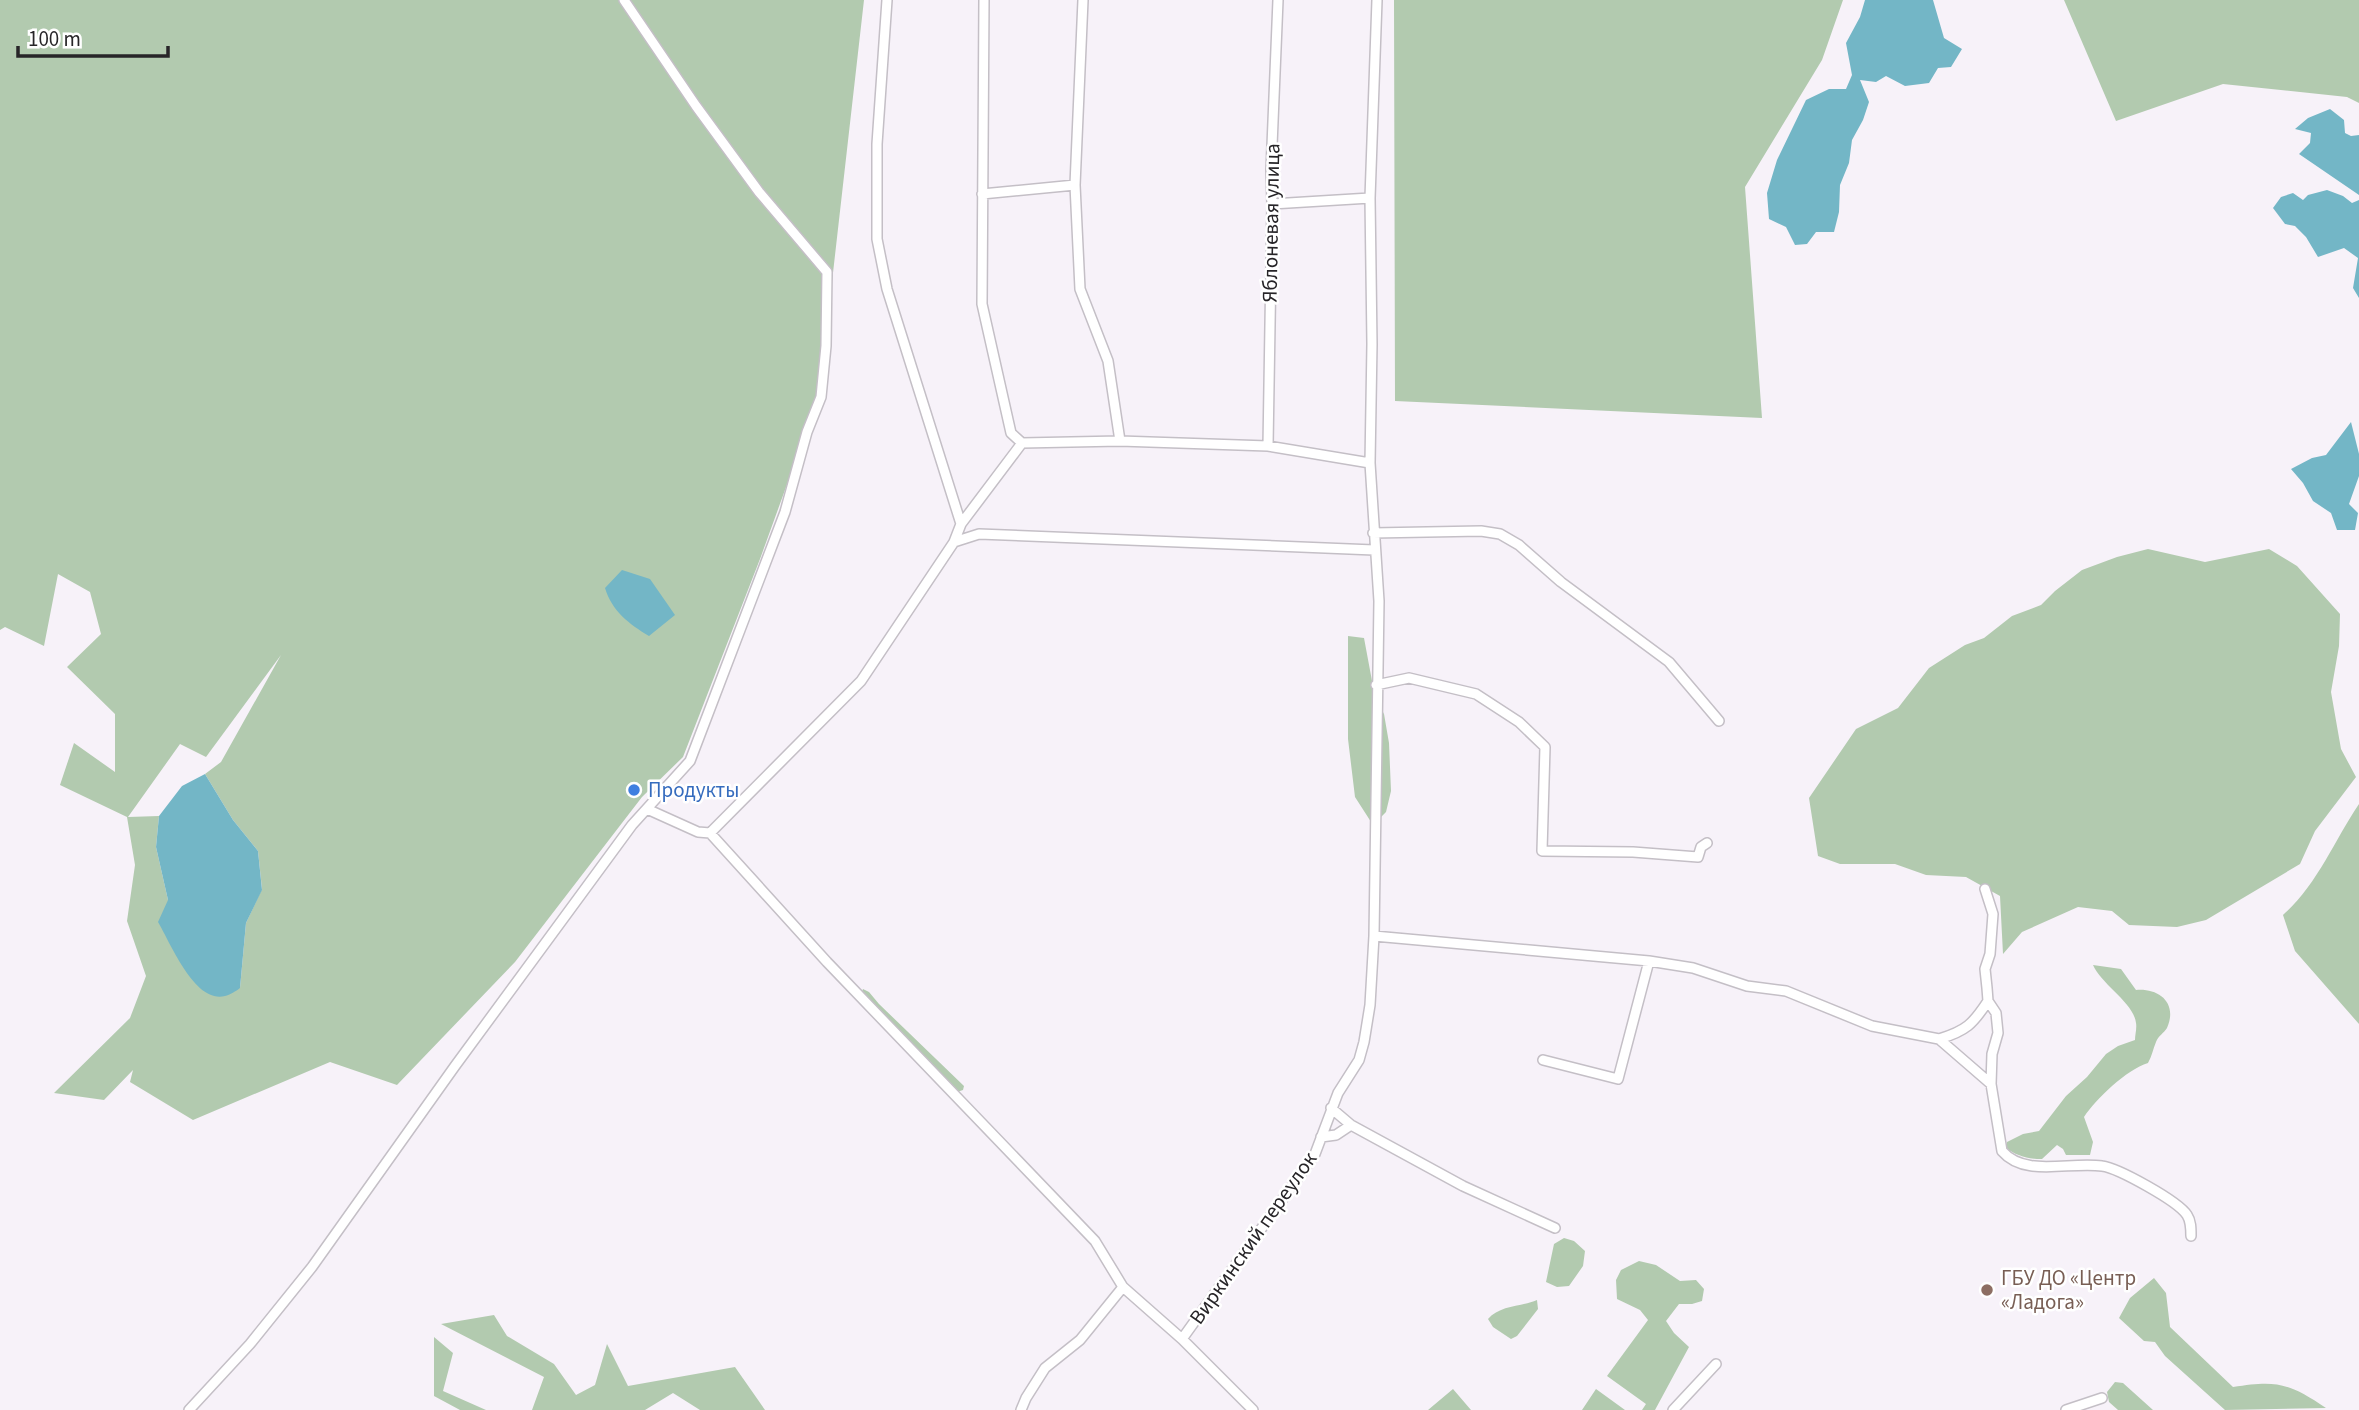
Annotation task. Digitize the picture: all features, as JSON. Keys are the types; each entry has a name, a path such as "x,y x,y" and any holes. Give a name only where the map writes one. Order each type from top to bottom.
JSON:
{"street":[{"path":"189,1410 250,1344 312,1267 632,825 690,761 785,512 807,432 821,397 826,346 827,272 751,181 624,0"},
{"path":"887,0 877,144 877,239 887,289 961,524"},
{"path":"984,0 982,304 1012,433 1022,443 1120,441 1268,446 1370,463"},
{"path":"1083,0 1075,185 1080,289 1108,361 1120,441"},
{"name":"Яблоневая улица","path":"1268,446 1271,170 1278,0"},
{"name":"Виркинский переулок","path":"1182,1339 1315,1154 1331,1108 1359,1060 1370,1005 1374,936 1379,601 1370,463 1370,198 1377,0"},
{"path":"982,194 1075,185"},
{"path":"1272,204 1370,198"},
{"path":"710,833 861,681 954,542 961,524 1022,443"},
{"path":"1373,533 1481,531 1500,534 1519,545 1578,596 1669,662 1719,722"},
{"path":"954,542 979,534 1374,550"},
{"path":"1376,685 1409,678 1476,694 1519,722 1545,747 1542,851 1633,852 1698,857 1707,843"},
{"path":"647,809 698,832 710,833 827,962 1095,1241 1123,1287 1182,1339 1253,1410"},
{"path":"1985,889 1993,914 1990,954 1985,970 1988,1000 1996,1013 1998,1032 1992,1054 1991,1084 2002,1151 2017,1163 2032,1166 2080,1164 2101,1165 2118,1170 2184,1211 2191,1225 2191,1236"},
{"path":"1374,936 1649,961 1693,968 1747,986 1786,991 1872,1026 1939,1038 1968,1027 1988,1000"},
{"path":"1543,1060 1618,1079 1649,961"},
{"path":"1939,1038 1991,1084"},
{"path":"1331,1108 1351,1125 1463,1186 1555,1228"},
{"path":"1321,1137 1336,1135 1351,1125"},
{"path":"1021,1410 1045,1367 1080,1340 1123,1287"},
{"path":"1673,1410 1716,1364"},
{"path":"2066,1410 2102,1398"}],"green space":[{"path":"0,0 864,0 819,396 760,559 683,757 642,797 515,962 397,1085 330,1062 193,1120 130,1082 133,1070 104,1100 54,1093 130,1018 146,976 127,921 135,865 127,817 60,785 74,743 115,772 115,714 67,667 101,634 90,592 58,574 44,646 5,627 0,630","holes":["281,655 221,762 205,774 233,820 258,851 262,889 246,923 240,988 168,900 156,847 159,816 128,817 180,744 206,757"]},
{"path":"1394,0 1843,0 1822,60 1745,187 1762,418 1395,401"},
{"path":"2064,0 2359,0 2359,103 2347,97 2223,84 2116,121"},
{"path":"2148,549 2205,562 2269,549 2297,566 2340,614 2339,646 2331,692 2341,749 2356,777 2315,831 2300,864 2206,920 2177,927 2129,925 2112,911 2078,907 2022,932 2003,954 2000,896 1966,877 1926,875 1895,864 1840,864 1818,856 1809,798 1856,729 1898,708 1929,668 1965,645 1984,638 2012,616 2041,605 2082,570"},
{"path":"1348,636 1364,638 1375,697 1384,714 1389,743 1391,791 1386,812 1373,825 1355,797 1348,739"},
{"path":"2359,804 2359,1024 2295,951 2283,915 2306,890"},
{"path":"2093,965 2121,969 2136,990 2152,992 2164,999 2170,1011 2167,1028 2157,1040 2148,1063 2113,1086 2084,1117 2093,1142 2090,1155 2066,1155 2057,1145 2042,1159 2027,1158 2006,1148 2007,1142 2023,1134 2039,1131 2066,1096 2087,1077 2106,1054 2135,1040 2136,1025 2130,1008"},
{"path":"863,989 964,1086 963,1090 957,1092 861,994"},
{"path":"1564,1238 1574,1241 1585,1251 1583,1266 1569,1286 1557,1287 1546,1282 1554,1244"},
{"path":"1639,1261 1656,1265 1680,1281 1696,1280 1704,1289 1702,1301 1679,1304 1666,1321 1689,1347 1655,1410 1642,1410 1646,1404 1607,1376 1648,1320 1640,1310 1617,1299 1616,1280 1621,1270"},
{"path":"2154,1278 2166,1293 2170,1327 2233,1387 2261,1384 2282,1386 2302,1393 2326,1408 2225,1410 2165,1356 2155,1342 2144,1341 2119,1318 2130,1298"},
{"path":"1537,1300 1538,1309 1517,1336 1511,1339 1493,1327 1488,1319 1505,1309"},
{"path":"494,1315 507,1336 554,1364 576,1395 595,1385 607,1344 628,1386 735,1367 765,1410 700,1410 673,1393 645,1410 532,1410 544,1377 441,1324"},
{"path":"434,1337 453,1353 443,1391 486,1410 460,1410 434,1396"},
{"path":"2115,1382 2123,1383 2153,1410 2118,1410 2109,1402 2107,1392"},
{"path":"1453,1389 1471,1410 1428,1410"},
{"path":"1596,1389 1625,1410 1582,1410"}],"water":[{"path":"1865,0 1933,0 1944,38 1962,49 1951,67 1938,68 1929,83 1905,86 1886,76 1876,82 1860,80 1869,102 1852,140 1849,163 1840,185 1839,212 1834,232 1816,232 1807,244 1795,245 1786,227 1769,219 1767,193 1777,160 1806,100 1829,89 1846,89 1852,75 1846,43 1860,17"},
{"path":"2330,109 2344,120 2345,133 2351,136 2359,135 2359,195 2299,154 2310,143 2311,133 2295,129 2308,118"},
{"path":"2327,190 2352,203 2359,200 2359,298 2353,288 2358,258 2344,248 2318,257 2306,237 2295,226 2285,224 2273,208 2281,197 2293,193 2303,200 2308,195"},
{"path":"2351,422 2359,454 2359,476 2349,504 2358,513 2355,530 2337,530 2331,513 2313,501 2291,469 2312,458 2326,455"},
{"path":"622,570 650,579 675,615 649,636 622,616 608,596 605,588"},
{"path":"205,774 233,820 258,851 262,890 246,923 240,988 225,996 214,996 194,982 158,922 168,900 156,847 159,816 182,786"}],"place":[{"name":"Продукты","path":"634,790"},
{"name":"ГБУ ДО «Центр «Ладога»","path":"1987,1290"}]}
